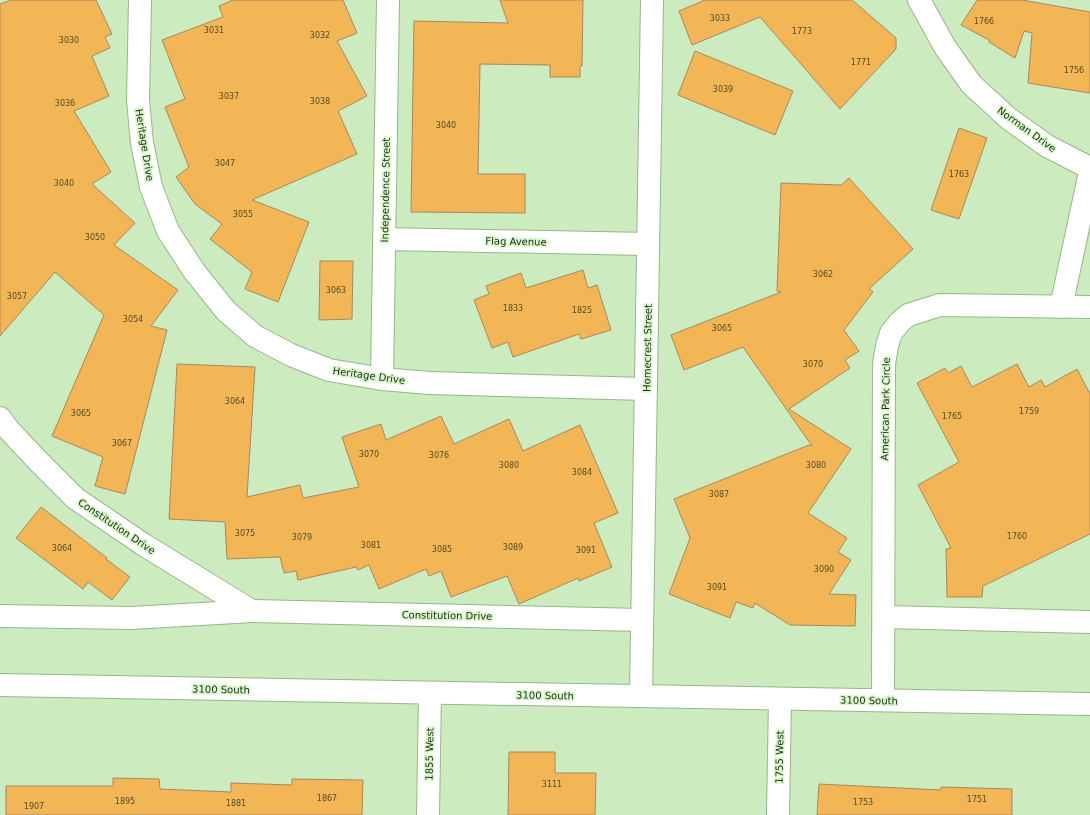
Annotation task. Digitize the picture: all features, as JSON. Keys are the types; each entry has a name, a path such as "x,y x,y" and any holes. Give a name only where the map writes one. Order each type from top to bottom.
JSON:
{"main road":[{"name":"Heritage Drive","path":"140,0 138,100 142,143 151,186 168,231 194,271 226,311 255,336 291,355 329,370 382,379 430,383 646,389"},
{"name":"Independence Street","path":"382,379 388,0"},
{"name":"Homecrest Street","path":"641,696 652,0"},
{"name":"Norman Drive","path":"919,0 945,47 971,84 1008,118 1047,146 1090,168"},
{"path":"1060,307 1090,172"},
{"name":"Flag Avenue","path":"384,239 648,244"},
{"name":"American Park Circle","path":"883,700 884,364 891,333 900,322 908,316 940,305 1090,307"},
{"name":"Constitution Drive","path":"0,418 8,429 75,498 144,545 252,611"},
{"name":"Constitution Drive","path":"0,616 132,618 252,611 642,620"},
{"path":"884,617 1090,622"},
{"name":"3100 South","path":"0,685 1090,704"},
{"name":"1855 West","path":"428,815 430,693"},
{"name":"1755 West","path":"778,815 780,699"}],"building":[{"path":"11,0 96,0 112,34 105,37 110,48 92,56 109,96 74,111 111,172 92,184 135,223 114,245 178,290 151,326 167,330 125,494 95,486 103,457 52,436 104,315 55,272 0,336 0,4"},
{"path":"233,0 343,0 357,33 337,41 367,96 338,111 357,154 252,200 309,222 278,302 245,289 252,272 210,239 222,224 195,204 176,177 189,167 165,107 185,99 162,40 223,17 219,6"},
{"path":"500,0 583,0 582,66 580,66 580,77 550,77 550,65 480,64 478,174 525,174 525,213 411,212 414,21 508,23"},
{"path":"705,0 852,0 896,38 896,49 840,109 760,17 692,45 679,11"},
{"path":"977,0 1022,0 1090,12 1090,93 1028,83 1032,33 1024,31 1015,58 989,42 989,40 961,25"},
{"path":"695,51 793,91 775,135 678,95"},
{"path":"959,128 987,138 959,219 931,210"},
{"path":"849,178 913,249 869,289 873,292 844,330 859,351 845,360 850,368 789,409 851,449 808,513 847,538 838,552 851,560 829,594 856,595 855,626 790,625 755,603 753,608 736,602 730,618 669,594 690,538 674,499 809,445 812,446 743,347 684,370 671,335 781,292 777,291 781,183 841,185"},
{"path":"320,261 353,261 352,319 319,320"},
{"path":"583,270 588,288 597,285 611,330 581,339 579,334 513,357 508,342 492,348 474,300 489,294 486,286 521,273 526,288"},
{"path":"177,364 255,367 247,497 300,485 303,498 359,487 342,437 381,424 386,440 441,416 454,444 509,419 523,451 580,425 618,513 594,523 612,567 579,581 578,578 519,604 507,576 451,597 441,571 429,576 426,569 379,589 369,565 358,570 356,567 298,580 296,571 284,573 280,557 227,559 225,522 169,519"},
{"path":"1017,364 1029,387 1041,380 1045,387 1077,369 1090,394 1090,534 983,586 982,597 947,597 946,549 951,548 918,485 959,462 917,383 945,368 948,373 961,366 972,387"},
{"path":"41,507 130,577 112,600 88,582 83,589 16,538"},
{"path":"509,752 555,752 555,773 596,773 595,815 508,815"},
{"path":"113,778 159,779 160,789 231,792 231,783 292,785 292,779 363,780 362,815 6,815 6,786 113,786"},
{"path":"819,784 941,790 941,787 1012,789 1012,815 817,815"}]}
